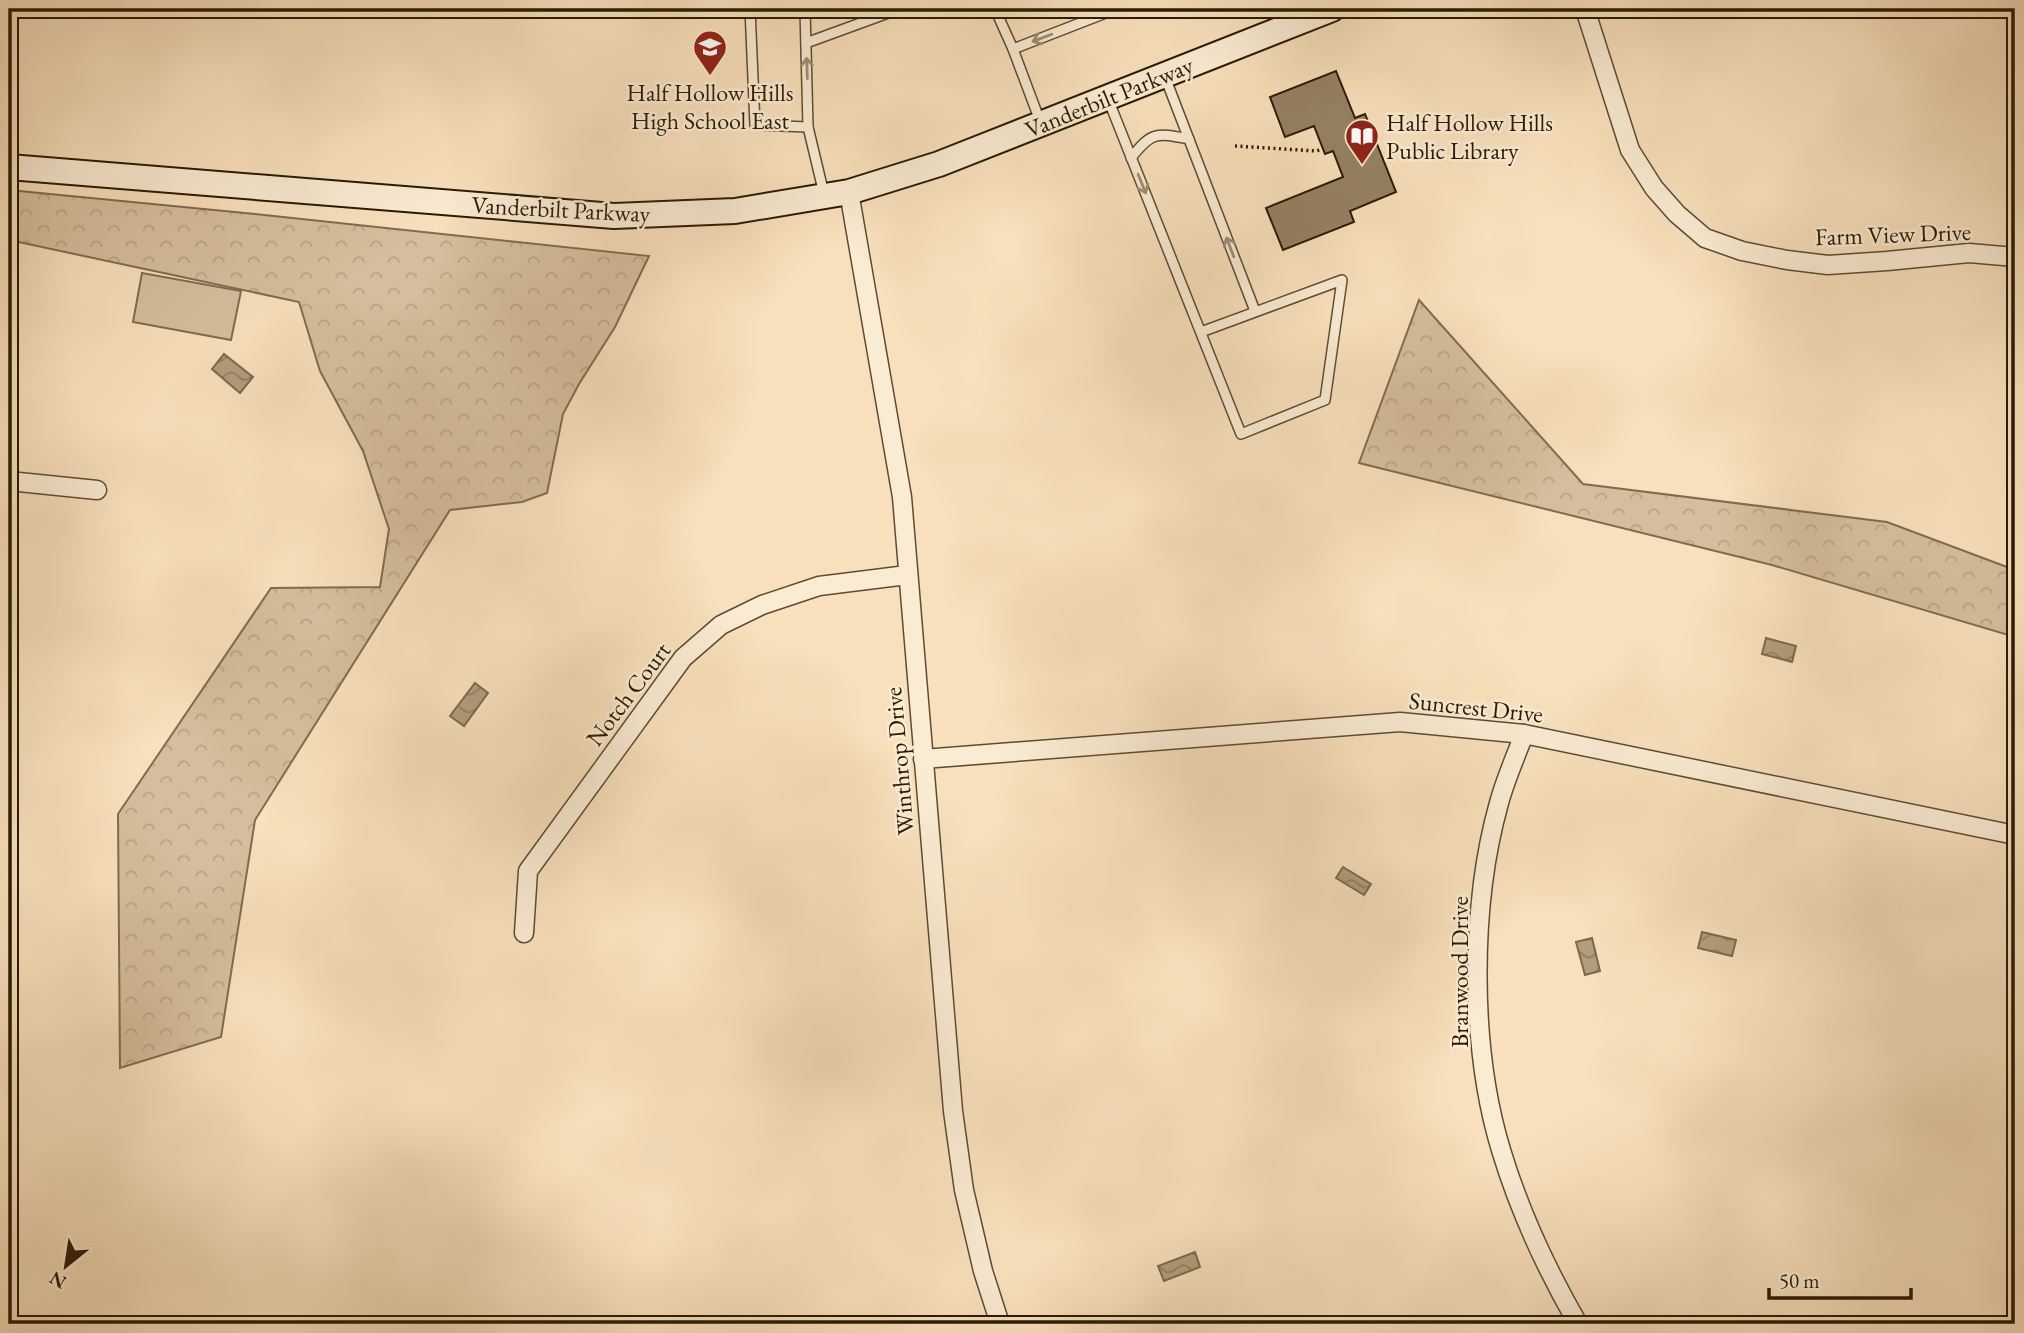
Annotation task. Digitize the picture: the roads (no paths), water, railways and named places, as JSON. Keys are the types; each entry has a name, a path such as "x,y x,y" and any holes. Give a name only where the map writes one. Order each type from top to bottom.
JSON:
{"main road":[{"name":"Vanderbilt Parkway","path":"9,167 614,216 735,211 849,191 939,164 1332,9"}],"street":[{"name":"Farm View Drive","path":"1585,9 1630,150 1654,188 1677,214 1705,238 1742,251 1828,265 1969,253 2015,257"},
{"name":"Winthrop Drive","path":"849,191 902,497 953,1111 964,1190 983,1271 1000,1324"},
{"path":"9,481 97,490"},
{"name":"Notch Court","path":"524,933 528,871 683,658 721,625 762,605 819,586 907,575"},
{"name":"Suncrest Drive","path":"923,759 1400,722 1524,733 2015,835"},
{"name":"Branwood Drive","path":"1524,733 1499,803 1483,880 1478,951 1479,1026 1488,1090 1501,1149 1522,1207 1558,1289 1578,1324"}],"lane":[{"path":"750,9 755,125 808,127"},
{"path":"805,9 808,127 825,196"},
{"path":"806,43 899,9"},
{"path":"995,9 1041,124"},
{"path":"1013,49 1116,9"},
{"path":"1164,75 1255,311"},
{"path":"1107,97 1241,435 1325,400 1342,280 1201,332"},
{"path":"1131,158 1143,142 1154,136 1165,134 1189,139"}],"water":[{"path":"224,354 253,377 240,393 212,369"},
{"path":"1766,638 1796,646 1792,662 1762,654"},
{"path":"475,683 488,693 464,726 450,716"},
{"path":"1343,867 1371,884 1364,895 1336,878"},
{"path":"1702,932 1736,940 1732,956 1698,948"},
{"path":"1592,938 1600,971 1585,975 1576,942"},
{"path":"1195,1252 1200,1267 1164,1281 1158,1266"}],"place":[{"name":"Half Hollow Hills High School East","path":"710,77"},
{"name":"Half Hollow Hills Public Library","path":"1362,166"}]}
